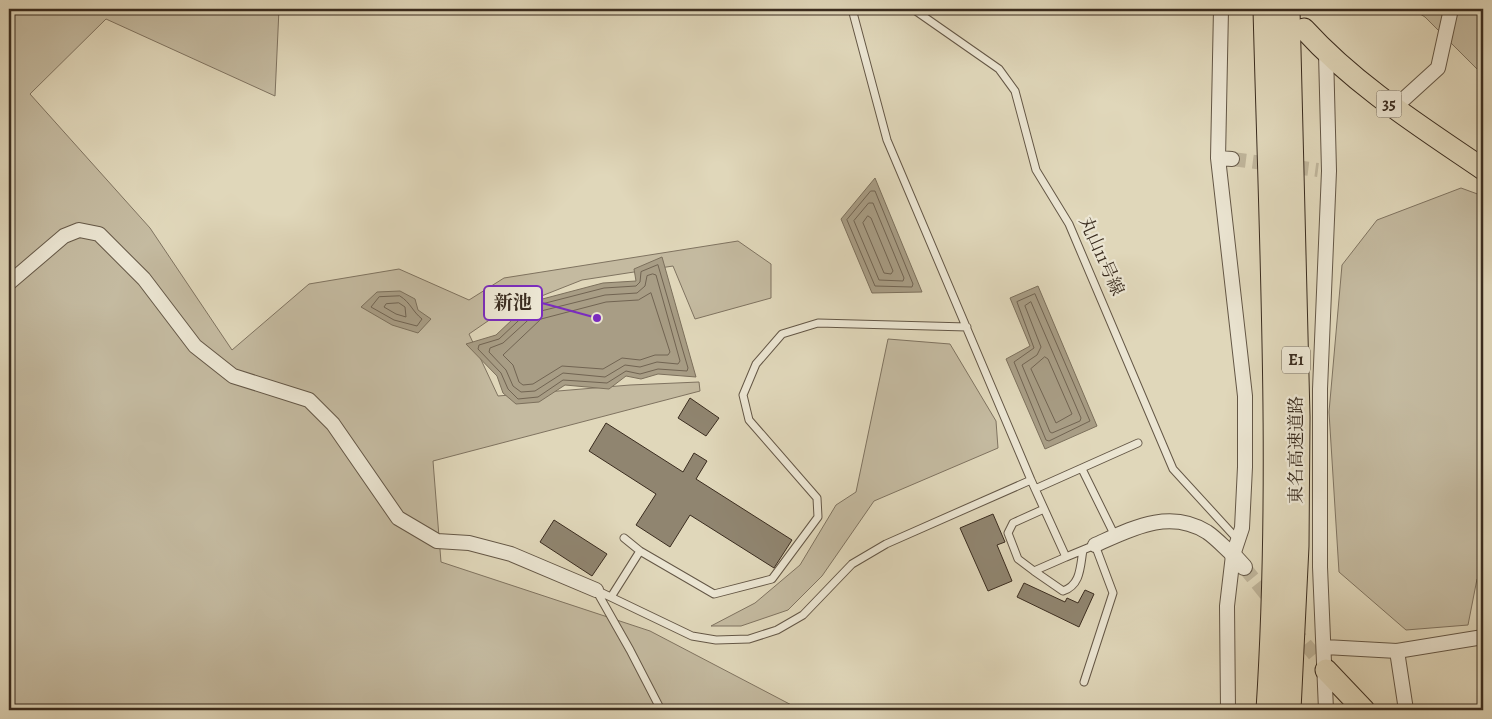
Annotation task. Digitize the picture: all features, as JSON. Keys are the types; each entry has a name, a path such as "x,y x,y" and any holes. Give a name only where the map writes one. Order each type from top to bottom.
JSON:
{"highway":[{"name":"東名高速道路","path":"1266,9 1276,414 1276,540 1269,710"},
{"name":"東名高速道路","path":"1287,9 1297,417 1296,546 1288,710"}],"main road":[{"name":"35","path":"1304,29 1326,53 1394,108 1483,169"},
{"path":"1322,659 1364,710"}],"street":[{"path":"1221,9 1225,158 1245,396 1246,467 1242,528 1238,540 1238,561 1227,606 1228,710"},
{"path":"1394,108 1438,68 1451,9"},
{"path":"1326,53 1320,389 1320,567 1322,659 1326,710"},
{"path":"9,283 64,236 79,230 99,234 144,278 194,346 233,376 308,400 333,424 398,518 438,541 469,543 511,554 596,590"},
{"path":"1089,548 1138,526 1171,520 1189,523 1208,532 1238,561"},
{"path":"1322,659 1397,651 1483,637"},
{"path":"1397,651 1406,710"}],"lane":[{"path":"852,9 887,140 1031,480 1066,557"},
{"name":"丸山11号線","path":"913,9 999,69 1015,91 1036,170 1068,224 1173,469 1238,540"},
{"path":"624,538 640,551 714,594 772,578 818,518 817,498 749,420 743,396 756,364 782,334 818,323 966,327"},
{"path":"1035,489 1138,443"},
{"path":"1082,469 1115,536"},
{"path":"596,590 692,636 716,640 749,639 777,630 803,615 852,564 886,544 1031,480"},
{"path":"1044,509 1013,523 1008,533 1018,559 1063,591 1071,588 1078,580 1089,548"},
{"path":"1034,570 1089,548"},
{"path":"1084,682 1113,593 1089,548"},
{"path":"610,596 640,551"},
{"path":"596,590 661,710"}],"shaded area":[{"path":"9,9 279,9 275,96 106,19 30,94 150,228 232,350 309,284 399,269 469,300 504,278 738,241 771,264 771,298 695,319 673,266 582,280 501,312 469,334 498,396 630,385 699,382 700,391 433,461 441,562 650,631 801,710 9,710"},
{"path":"1412,9 1483,9 1483,75 1425,17"},
{"path":"1461,188 1483,196 1483,579 1477,579 1468,625 1406,630 1339,572 1329,412 1342,265 1377,220"},
{"path":"888,339 950,344 996,421 998,448 874,501 822,576 788,610 741,626 711,626 755,603 800,565 836,505 856,492"}],"water":[{"path":"875,178 922,292 872,293 841,219"},
{"path":"662,257 696,377 658,374 641,379 626,376 609,389 565,385 539,402 516,404 503,393 497,376 466,344 496,335 531,302 603,283 636,281 634,269"},
{"path":"1038,286 1097,426 1045,449 1006,359 1030,346 1010,298"},
{"path":"400,291 415,299 418,310 431,319 418,333 392,325 361,307 377,292"}],"building":[{"path":"690,398 719,418 706,436 678,418"},
{"path":"606,423 683,472 694,453 707,461 696,479 792,540 774,568 690,515 670,547 636,525 656,494 589,451"},
{"path":"993,514 1005,542 997,545 1012,581 988,591 960,528"},
{"path":"554,520 607,554 592,576 540,542"},
{"path":"1024,583 1065,602 1067,598 1078,603 1085,590 1094,594 1079,627 1017,597"}],"tunnel":[{"path":"1232,159 1318,170"},
{"path":"1244,567 1273,603"},
{"path":"1292,628 1317,658"}],"place":[{"name":"新池","path":"597,318"}]}
